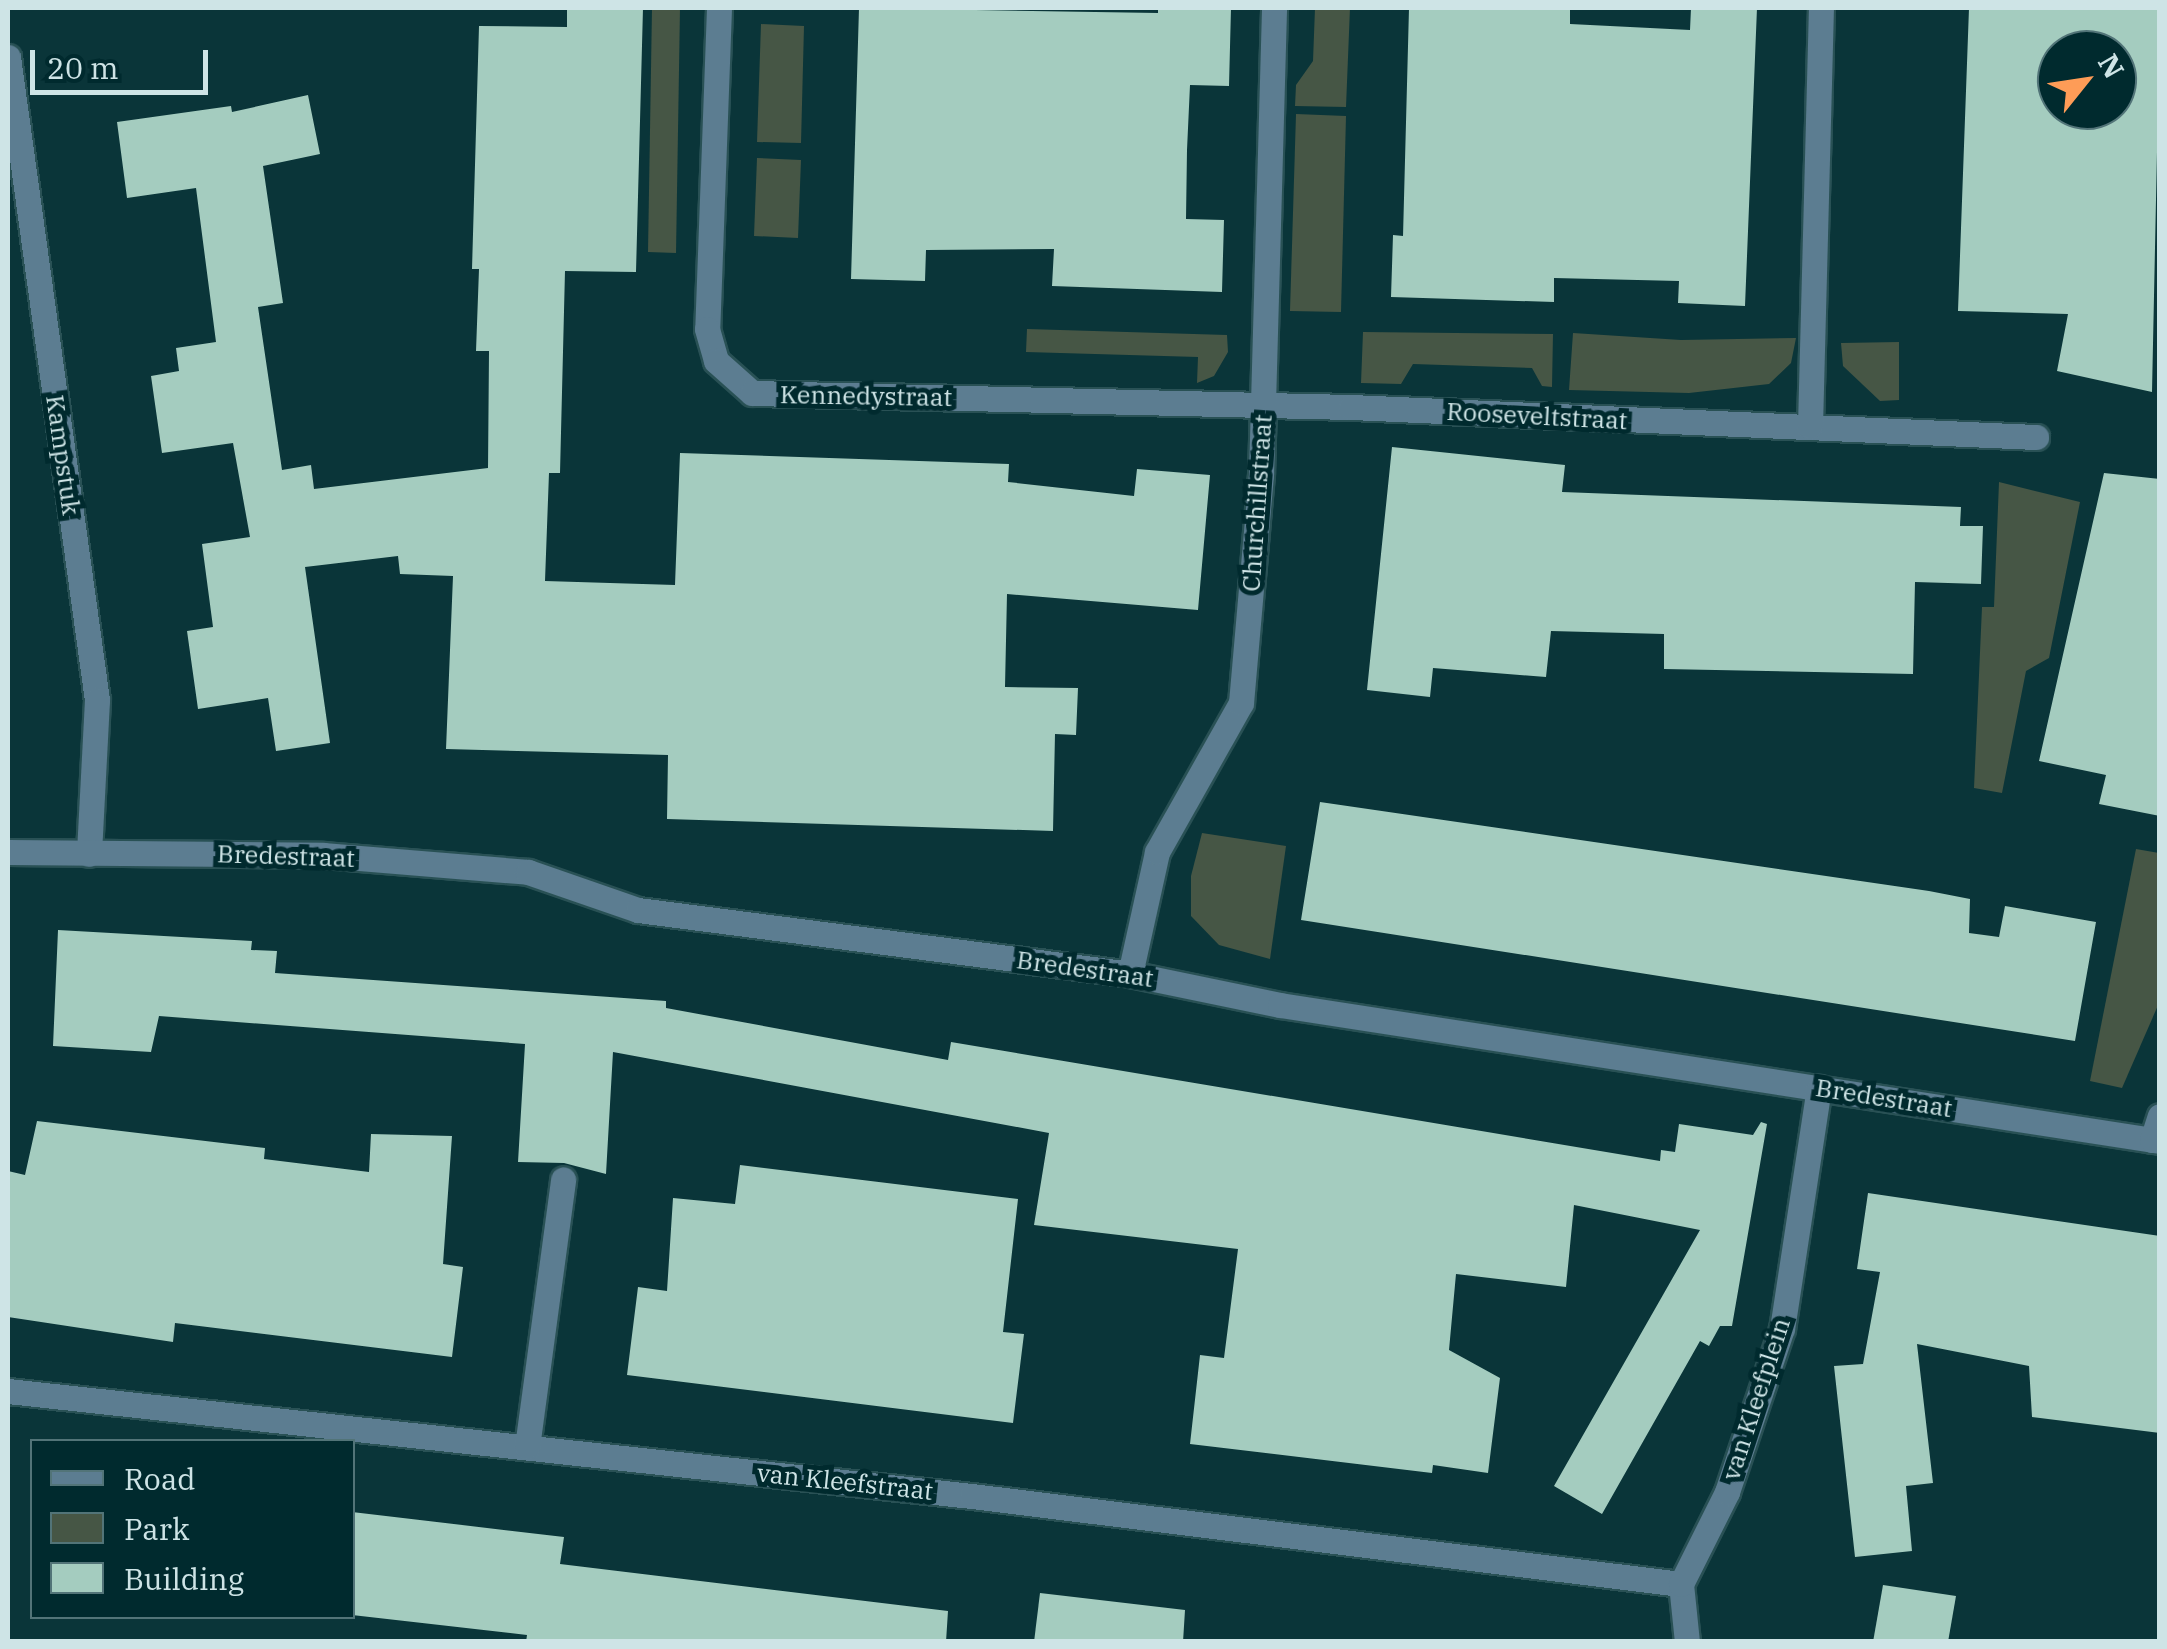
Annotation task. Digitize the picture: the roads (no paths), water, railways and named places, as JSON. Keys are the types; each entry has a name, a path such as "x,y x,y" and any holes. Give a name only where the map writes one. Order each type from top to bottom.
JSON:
{"street":[{"name":"Kennedystraat","path":"719,8 708,329 716,361 752,393 1264,406"},
{"name":"Churchillstraat","path":"1130,974 1157,852 1241,703 1264,406 1274,8"},
{"path":"1810,426 1822,8"},
{"name":"Kampstuk","path":"8,58 97,700 89,854"},
{"name":"Rooseveltstraat","path":"1264,406 2036,437"},
{"name":"Bredestraat","path":"8,852 323,855 528,872 638,910 1130,974 1280,1005 1819,1088 2157,1132"},
{"name":"van Kleefplein","path":"1680,1584 1727,1492 1782,1330 1819,1088"},
{"path":"528,1447 563,1179"},
{"name":"van Kleefstraat","path":"8,1391 528,1447 1680,1584"},
{"path":"1680,1584 1687,1642"}]}
